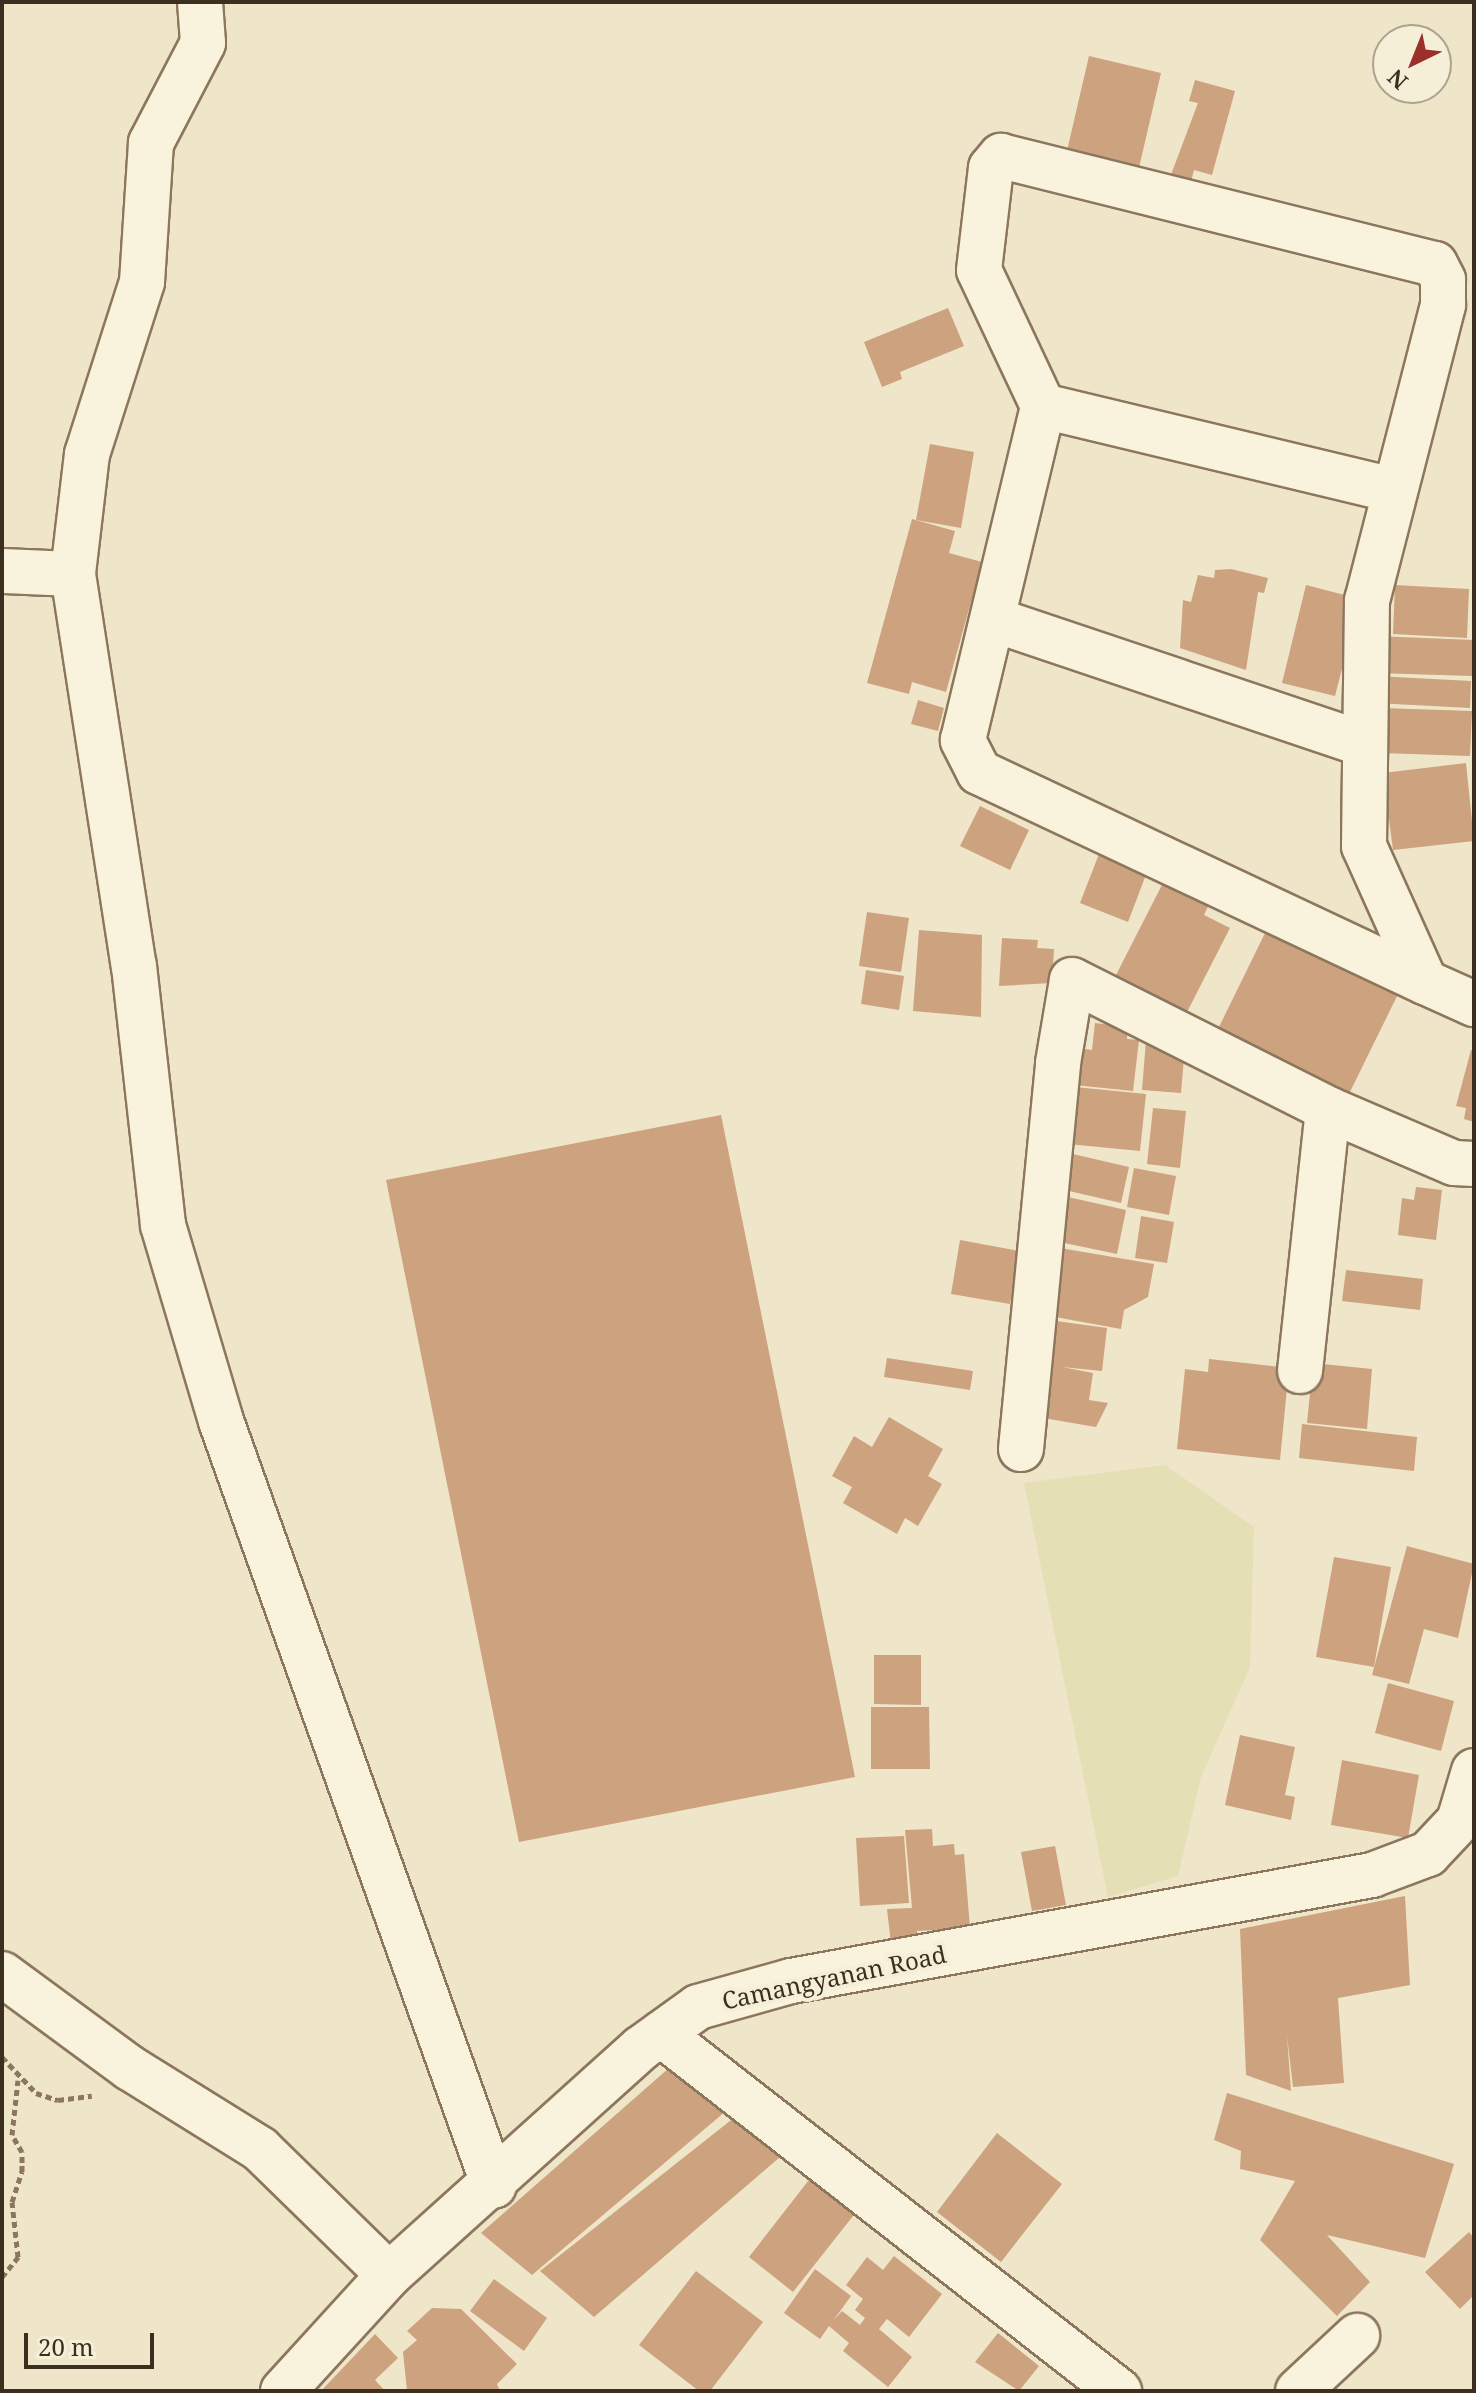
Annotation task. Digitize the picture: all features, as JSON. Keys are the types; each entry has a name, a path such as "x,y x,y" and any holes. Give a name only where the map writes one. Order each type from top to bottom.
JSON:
{"street":[{"path":"200,2 203,43 151,143 142,282 87,454 73,574 134,966 163,1225 221,1421 494,2186"},
{"path":"1425,982 1364,846 1361,743 1367,600 1392,490 1443,305 1443,280 1435,264 1001,156 991,168 979,270 1043,406 995,620 963,740 979,772 1425,982 1474,1004"},
{"path":"1043,406 1392,490"},
{"path":"2,571 73,574"},
{"path":"995,620 1361,743"},
{"path":"1021,1449 1058,1063 1072,980 1328,1109 1454,1163 1474,1164"},
{"path":"1300,1371 1328,1109"},
{"name":"Camangyanan Road","path":"283,2391 389,2275 494,2186 661,2034 698,2007 791,1981 1372,1875 1428,1854 1459,1821 1474,1771"},
{"path":"2,1974 130,2068 260,2149 389,2275"},
{"path":"661,2034 1119,2391"},
{"path":"1298,2391 1357,2336"}],"path":[{"path":"2,2277 18,2257 12,2202 22,2172 22,2152 12,2135 18,2080"}],"shaded area":[{"path":"1165,1465 1254,1527 1250,1667 1201,1777 1178,1876 1108,1897 1024,1483"}],"building":[{"path":"1089,56 1161,73 1138,172 1066,155"},
{"path":"1195,80 1235,91 1212,175 1194,170 1190,186 1169,180 1198,103 1189,101"},
{"path":"948,308 964,346 900,372 902,379 882,387 864,342"},
{"path":"930,444 974,452 961,528 916,520"},
{"path":"912,519 955,531 949,553 982,562 946,692 912,682 909,694 867,683"},
{"path":"1231,569 1268,578 1264,593 1258,592 1246,670 1180,648 1183,600 1191,602 1198,575 1214,578 1215,570"},
{"path":"1306,585 1360,599 1335,696 1282,683"},
{"path":"1395,585 1469,589 1467,638 1393,634"},
{"path":"1375,636 1474,640 1472,676 1374,673"},
{"path":"1376,676 1471,681 1470,708 1375,703"},
{"path":"918,700 944,708 938,731 911,724"},
{"path":"1382,708 1472,711 1470,756 1381,753"},
{"path":"1466,763 1474,841 1393,850 1383,773"},
{"path":"980,806 1029,830 1010,870 960,846"},
{"path":"1099,854 1147,872 1128,922 1080,903"},
{"path":"1167,875 1212,898 1204,915 1230,928 1186,1014 1115,977"},
{"path":"867,912 909,918 901,972 859,966"},
{"path":"1270,923 1401,988 1347,1098 1216,1033"},
{"path":"919,930 982,935 981,1017 913,1011"},
{"path":"1002,938 1038,940 1037,948 1054,949 1052,983 999,986"},
{"path":"866,970 904,976 899,1010 861,1004"},
{"path":"1095,1023 1128,1027 1127,1039 1139,1040 1133,1091 1074,1085 1078,1048 1092,1050"},
{"path":"1147,1028 1185,1046 1181,1093 1142,1090"},
{"path":"1471,1050 1474,1051 1474,1122 1464,1119 1466,1108 1456,1106"},
{"path":"1065,1086 1146,1094 1140,1151 1068,1144"},
{"path":"1153,1108 1186,1111 1180,1168 1147,1164"},
{"path":"721,1115 855,1777 519,1842 386,1180"},
{"path":"1064,1152 1129,1167 1121,1203 1056,1188"},
{"path":"1134,1168 1176,1176 1169,1215 1127,1207"},
{"path":"1416,1187 1442,1190 1436,1240 1398,1235 1402,1198 1414,1200"},
{"path":"1059,1195 1126,1210 1117,1254 1050,1240"},
{"path":"1141,1216 1174,1222 1167,1263 1135,1258"},
{"path":"960,1240 1019,1251 1010,1304 951,1294"},
{"path":"1060,1248 1154,1264 1148,1297 1124,1310 1121,1329 1044,1315"},
{"path":"1346,1270 1423,1279 1420,1310 1342,1301"},
{"path":"1049,1320 1107,1328 1102,1371 1062,1367 1093,1373 1089,1400 1108,1403 1096,1427 1037,1417"},
{"path":"887,1358 973,1371 970,1390 884,1377"},
{"path":"1209,1359 1289,1368 1280,1460 1177,1449 1185,1369 1208,1372"},
{"path":"1313,1363 1372,1369 1367,1429 1307,1423"},
{"path":"889,1417 943,1449 928,1476 942,1484 918,1526 905,1518 897,1534 843,1503 852,1487 832,1476 854,1436 872,1447"},
{"path":"1302,1424 1417,1437 1414,1471 1299,1458"},
{"path":"1407,1546 1474,1564 1458,1638 1424,1629 1409,1684 1372,1675"},
{"path":"1334,1557 1391,1567 1374,1667 1316,1657"},
{"path":"874,1655 921,1655 921,1705 874,1704"},
{"path":"1388,1683 1454,1701 1441,1751 1375,1733"},
{"path":"871,1707 929,1707 930,1769 871,1769"},
{"path":"1240,1735 1295,1747 1285,1795 1295,1797 1291,1820 1225,1805"},
{"path":"1342,1760 1419,1775 1408,1838 1331,1825"},
{"path":"932,1829 933,1846 954,1844 955,1855 964,1854 970,1928 917,1931 917,1942 891,1944 887,1909 912,1908 905,1830"},
{"path":"904,1836 909,1903 860,1906 856,1838"},
{"path":"1055,1846 1066,1905 1032,1911 1021,1852"},
{"path":"1405,1896 1410,1985 1338,1998 1344,2083 1293,2087 1287,2036 1291,2091 1246,2075 1240,1929"},
{"path":"669,2068 726,2111 532,2275 481,2233"},
{"path":"1227,2093 1454,2164 1425,2258 1327,2235 1370,2282 1337,2316 1260,2240 1295,2181 1240,2169 1241,2151 1214,2140"},
{"path":"735,2117 780,2157 594,2317 540,2271"},
{"path":"997,2133 1062,2184 1001,2262 937,2212"},
{"path":"812,2176 857,2211 793,2292 749,2257"},
{"path":"1469,2232 1474,2238 1474,2295 1460,2309 1425,2272"},
{"path":"894,2256 942,2294 909,2337 887,2319 879,2329 912,2357 888,2387 843,2351 849,2343 829,2326 820,2339 784,2313 815,2269 851,2296 833,2321 842,2311 860,2325 865,2318 855,2310 863,2299 846,2285 867,2257 883,2270"},
{"path":"696,2271 763,2322 710,2391 699,2391 639,2345"},
{"path":"494,2279 547,2318 524,2351 470,2311"},
{"path":"432,2308 461,2309 517,2364 497,2384 500,2391 407,2391 403,2352 417,2340 407,2331"},
{"path":"998,2333 1039,2366 1019,2391 975,2362"},
{"path":"375,2334 398,2358 375,2380 385,2391 321,2391"}]}
